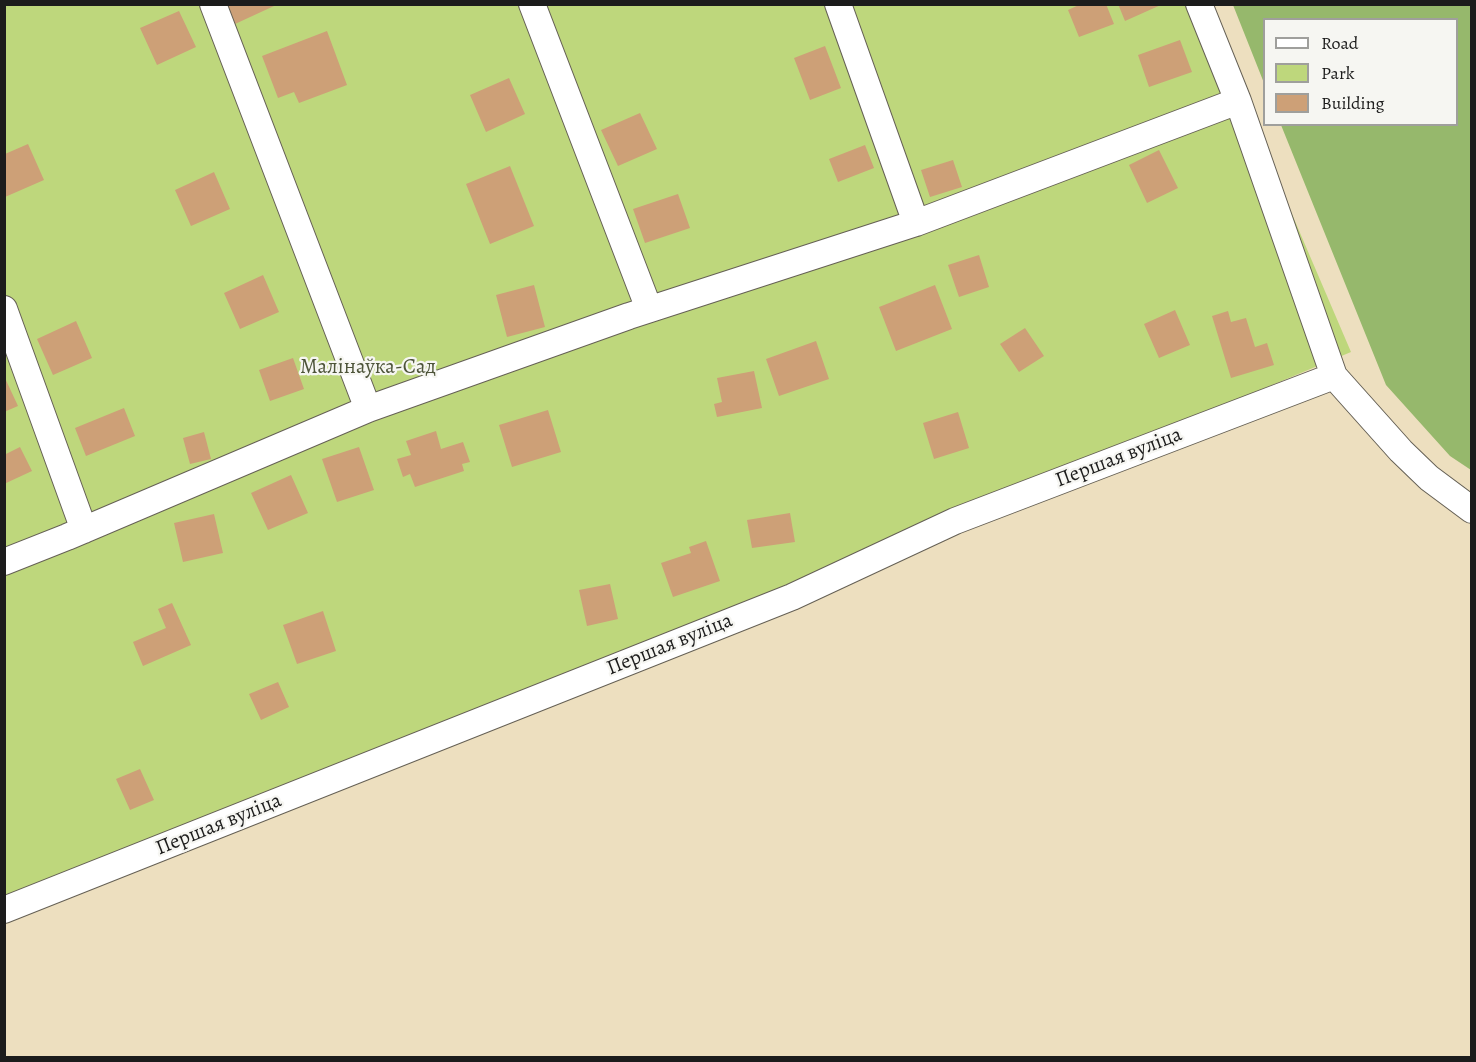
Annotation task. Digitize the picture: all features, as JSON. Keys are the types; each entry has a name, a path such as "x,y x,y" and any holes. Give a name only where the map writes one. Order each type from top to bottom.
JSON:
{"street":[{"path":"213,4 368,409"},
{"path":"532,4 649,309"},
{"path":"838,4 915,223"},
{"path":"1199,4 1238,101 1334,376 1401,451 1429,478 1472,510"},
{"path":"4,562 368,409 649,309 915,223 1238,101"},
{"path":"4,309 84,530"},
{"name":"Першая вуліца","path":"4,910 792,597 955,521 1334,376"}],"green space":[{"name":"Малінаўка-Сад","path":"5,5 1205,5 1235,81 1351,352 5,915"},
{"path":"1233,5 1471,5 1471,470 1450,456 1386,385 1281,126 1458,126 1458,18 1263,18 1263,80"}],"building":[{"path":"226,4 273,4 274,6 235,24"},
{"path":"1081,4 1106,4 1114,24 1079,37 1068,10"},
{"path":"1118,4 1163,4 1125,21"},
{"path":"179,11 196,47 157,65 140,28"},
{"path":"327,31 347,85 299,103 294,92 278,98 262,56"},
{"path":"1180,40 1192,72 1149,87 1138,55"},
{"path":"825,46 841,88 810,100 794,58"},
{"path":"509,78 525,114 486,132 470,95"},
{"path":"640,113 657,149 618,166 601,130"},
{"path":"28,144 44,180 5,197 5,154"},
{"path":"865,145 874,168 838,182 829,159"},
{"path":"1159,150 1178,188 1147,203 1129,165"},
{"path":"953,160 962,187 930,197 921,170"},
{"path":"510,166 534,226 490,244 466,184"},
{"path":"214,172 230,209 191,226 175,190"},
{"path":"678,194 690,228 645,243 633,209"},
{"path":"979,255 989,287 959,297 948,265"},
{"path":"263,275 279,312 240,329 224,293"},
{"path":"534,285 545,327 507,337 496,295"},
{"path":"935,285 952,329 896,351 879,307"},
{"path":"1175,310 1190,345 1159,358 1144,324"},
{"path":"1228,311 1231,322 1246,318 1255,347 1267,343 1274,365 1231,378 1212,316"},
{"path":"76,321 92,358 53,375 37,339"},
{"path":"1025,328 1044,356 1019,372 1000,344"},
{"path":"816,341 829,379 779,396 766,359"},
{"path":"293,358 304,389 270,401 259,370"},
{"path":"754,371 762,408 717,417 714,404 722,402 717,378"},
{"path":"4,376 18,406 4,412"},
{"path":"124,408 135,436 86,456 75,428"},
{"path":"548,410 561,452 512,467 499,425"},
{"path":"958,412 969,448 934,459 923,423"},
{"path":"436,431 441,449 463,442 470,462 462,464 464,471 415,487 410,474 403,477 397,459 411,455 406,441"},
{"path":"204,432 211,459 190,464 183,438"},
{"path":"20,447 32,471 4,484 4,455"},
{"path":"359,447 374,490 337,502 322,459"},
{"path":"291,475 308,513 268,530 251,493"},
{"path":"790,513 795,542 752,548 747,520"},
{"path":"214,514 223,553 183,562 174,523"},
{"path":"706,541 720,581 673,597 661,563 691,553 689,547"},
{"path":"610,584 618,619 587,626 579,590"},
{"path":"172,603 191,645 143,666 133,642 166,628 158,609"},
{"path":"323,611 336,651 297,664 283,625"},
{"path":"278,682 289,707 261,720 249,694"},
{"path":"140,769 154,800 130,810 116,779"}]}
